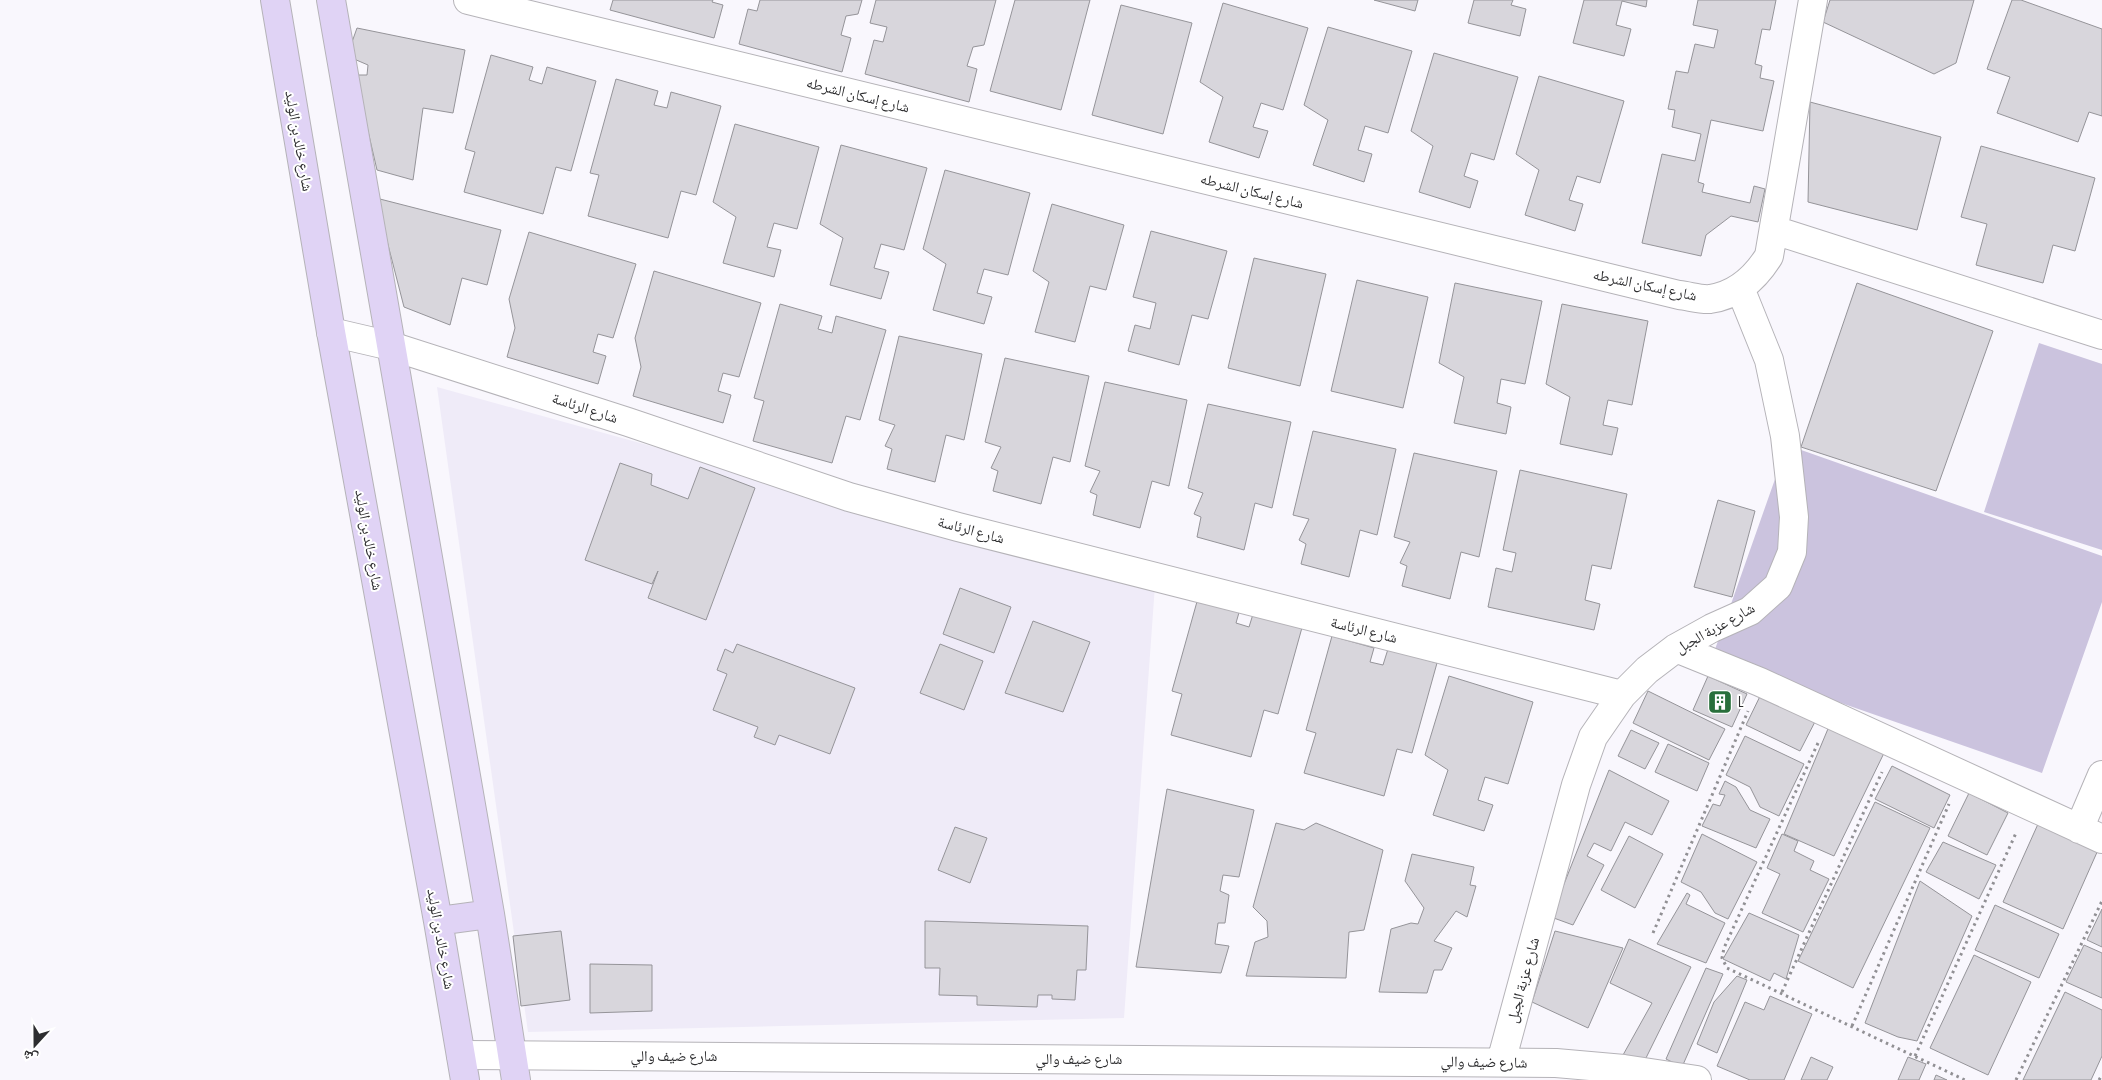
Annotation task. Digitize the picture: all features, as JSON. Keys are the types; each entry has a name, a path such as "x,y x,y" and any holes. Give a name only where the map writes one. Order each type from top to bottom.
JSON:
{"street":[{"name":"شارع خالد بن الوليد","path":"275,0 331,332 463,1068"},
{"path":"331,0 490,914 514,1067"},
{"name":"شارع إسكان الشرطه","path":"468,0 1679,295 1710,299 1740,288 1757,274 1769,256 1812,0"},
{"path":"1774,230 2102,335"},
{"name":"شارع عزبة الجبل","path":"1501,1062 1576,785 1594,737 1622,695 1647,670 1676,648 1712,628 1750,611 1778,586 1792,552 1794,517 1785,436 1768,360 1740,288"},
{"name":"شارع الرئاسة","path":"331,332 391,346 628,422 849,497 958,527 1622,695"},
{"path":"1676,648 1760,682 2090,834 2102,775"},
{"path":"438,921 490,914"},
{"name":"شارع ضيف والي","path":"463,1068 1501,1062 1556,1063 1624,1069 1697,1080"}],"path":[{"path":"1653,933 1760,682"},
{"path":"1831,715 1724,948 1722,958 1727,968 1782,992 1965,1080"},
{"path":"1782,992 1894,744"},
{"path":"1852,1026 1962,775"},
{"path":"1915,1056 2028,807"},
{"path":"2016,1080 2102,901"},
{"path":"2099,1080 2102,1074"}],"shaded area":[{"path":"2039,343 2102,364 2102,550 1984,512"},
{"path":"437,387 1155,585 1124,1018 528,1032"},
{"path":"1787,445 2102,556 2102,602 2042,773 1712,658"}],"building":[{"path":"613,0 713,0 712,2 723,5 714,38 610,10"},
{"path":"760,0 862,0 858,14 846,16 841,35 851,38 842,72 739,44 748,9 757,11"},
{"path":"876,0 996,0 984,45 973,47 967,66 977,69 969,102 865,74 874,40 883,42 887,27 870,23"},
{"path":"1015,0 1090,0 1061,110 990,91"},
{"path":"1374,0 1418,0 1415,11"},
{"path":"1474,0 1513,0 1511,5 1526,9 1520,36 1468,23"},
{"path":"1584,0 1647,0 1646,7 1622,1 1616,25 1631,29 1624,56 1573,43"},
{"path":"1698,0 1776,0 1770,30 1762,29 1755,64 1762,66 1760,78 1774,81 1763,131 1711,120 1698,182 1704,184 1702,192 1750,203 1754,186 1765,189 1758,222 1731,216 1706,235 1701,256 1642,243 1662,154 1695,161 1701,134 1672,127 1675,110 1668,109 1676,71 1688,73 1695,44 1714,48 1718,30 1693,25"},
{"path":"1830,0 1974,0 1956,63 1934,74 1823,22"},
{"path":"2012,0 2021,0 2102,29 2102,116 2089,112 2078,142 1997,113 2010,77 1987,69"},
{"path":"1223,3 1308,28 1283,110 1261,103 1253,127 1268,131 1259,158 1209,142 1223,97 1200,82"},
{"path":"1121,5 1192,23 1163,134 1092,115"},
{"path":"1328,27 1412,51 1388,133 1365,126 1358,150 1372,154 1364,182 1313,165 1328,120 1304,105"},
{"path":"357,28 465,50 453,113 423,108 413,180 377,170 355,75 367,75 368,65 347,56"},
{"path":"1434,53 1518,77 1494,160 1471,153 1464,176 1478,181 1470,208 1419,192 1433,146 1411,131"},
{"path":"491,55 533,67 529,80 542,84 547,67 596,81 571,171 556,167 543,214 464,192 475,152 465,149"},
{"path":"1539,76 1624,101 1600,183 1577,176 1569,200 1583,204 1575,231 1525,215 1539,170 1516,154"},
{"path":"616,79 658,91 654,105 667,108 671,92 721,106 696,195 681,191 668,238 588,216 599,175 590,173"},
{"path":"1810,102 1941,137 1917,230 1808,202"},
{"path":"735,124 819,147 797,229 774,223 767,247 781,250 774,277 723,263 736,217 713,202"},
{"path":"841,145 927,168 904,250 881,244 874,268 889,272 881,299 830,285 843,238 820,224"},
{"path":"1981,146 2095,178 2075,251 2053,245 2043,283 1976,265 1987,224 1961,217"},
{"path":"945,170 1030,193 1008,275 984,269 977,293 992,297 984,324 933,310 946,264 923,249"},
{"path":"376,198 501,230 487,285 462,278 450,325 404,307"},
{"path":"1052,204 1124,225 1106,290 1090,286 1075,342 1035,332 1049,282 1033,271"},
{"path":"1151,231 1227,251 1208,319 1192,315 1179,365 1128,351 1135,325 1150,329 1156,303 1133,297"},
{"path":"529,232 636,264 613,338 598,334 593,352 606,356 598,384 507,357 515,328 509,299"},
{"path":"1254,258 1326,274 1300,386 1228,368"},
{"path":"654,271 761,303 739,377 723,373 718,391 731,395 723,423 633,396 641,367 635,338"},
{"path":"1357,280 1428,297 1403,408 1331,391"},
{"path":"1455,283 1542,301 1525,384 1501,379 1497,403 1511,407 1506,434 1454,423 1464,377 1439,363"},
{"path":"1857,283 1993,331 1936,491 1801,447"},
{"path":"780,304 822,316 818,329 832,333 836,316 886,330 860,420 846,416 832,463 753,441 764,401 754,398"},
{"path":"1562,304 1648,321 1632,405 1608,400 1603,425 1618,428 1612,455 1560,444 1570,397 1546,384"},
{"path":"899,336 982,354 964,440 946,435 935,482 887,469 892,449 885,446 895,425 879,420"},
{"path":"1005,358 1089,376 1070,462 1053,457 1041,504 993,491 998,471 991,468 1001,447 985,442"},
{"path":"1105,382 1187,400 1169,486 1152,481 1140,528 1093,515 1097,495 1090,492 1100,471 1085,466"},
{"path":"1208,404 1291,422 1272,508 1255,503 1244,550 1197,537 1201,517 1194,514 1203,493 1188,488"},
{"path":"1313,431 1396,449 1377,535 1360,530 1349,577 1301,564 1306,544 1299,540 1309,519 1293,515"},
{"path":"1414,453 1497,471 1479,557 1461,552 1450,599 1402,586 1407,566 1400,563 1410,542 1394,537"},
{"path":"620,463 652,474 651,485 688,499 700,467 755,488 706,620 648,598 658,571 652,584 585,560"},
{"path":"1520,470 1627,494 1611,569 1592,565 1585,600 1600,604 1594,630 1488,607 1496,568 1512,572 1516,553 1503,550"},
{"path":"1718,500 1755,511 1732,597 1694,587"},
{"path":"960,588 1011,607 994,653 943,634"},
{"path":"1198,598 1240,609 1236,623 1249,627 1254,611 1303,624 1278,714 1264,710 1251,757 1171,735 1182,694 1172,691"},
{"path":"1033,621 1090,642 1063,712 1005,693"},
{"path":"1332,636 1374,648 1370,662 1383,665 1388,649 1437,663 1412,753 1397,749 1384,796 1304,773 1316,733 1306,730"},
{"path":"737,644 855,688 830,754 779,735 775,745 754,737 758,727 713,710 727,674 717,670 725,649 733,653"},
{"path":"940,644 983,661 964,710 920,693"},
{"path":"1449,676 1533,702 1508,784 1485,777 1478,800 1493,805 1484,831 1433,815 1448,770 1425,755"},
{"name":"L","path":"1708,676 1747,694 1732,727 1693,710"},
{"path":"1765,686 1820,712 1800,751 1746,725"},
{"path":"1648,691 1725,729 1709,760 1633,723"},
{"path":"1830,724 1885,751 1834,856 1784,834"},
{"path":"1631,730 1659,743 1645,769 1618,756"},
{"path":"1745,736 1804,764 1779,816 1760,807 1750,787 1726,775"},
{"path":"1668,744 1709,763 1697,791 1655,772"},
{"path":"1892,766 1950,795 1934,828 1875,799"},
{"path":"1609,770 1669,801 1652,835 1625,822 1611,851 1594,843 1587,856 1604,865 1573,925 1551,917"},
{"path":"1725,781 1736,787 1750,810 1770,819 1756,848 1702,826 1713,804 1720,806 1725,795 1719,794"},
{"path":"1167,789 1254,810 1239,877 1223,875 1220,891 1229,895 1225,923 1218,923 1215,944 1229,946 1221,973 1136,967"},
{"path":"1969,793 2008,813 1987,855 1948,836"},
{"path":"1875,802 1930,828 1853,988 1798,961"},
{"path":"1276,823 1304,830 1316,823 1383,850 1364,930 1349,932 1346,978 1246,976 1255,942 1268,937 1267,921 1253,907"},
{"path":"2038,824 2098,850 2063,929 2003,902"},
{"path":"955,827 987,838 970,883 938,870"},
{"path":"1702,834 1757,862 1728,919 1715,913 1701,892 1681,882"},
{"path":"1782,834 1798,841 1794,851 1814,861 1810,870 1829,879 1803,932 1762,913 1780,874 1767,868"},
{"path":"1629,836 1663,854 1635,908 1601,890"},
{"path":"1943,842 1996,865 1979,899 1926,872"},
{"path":"1412,854 1474,867 1470,885 1476,886 1467,917 1456,911 1434,941 1452,948 1442,970 1434,970 1427,993 1379,992 1391,929 1411,923 1418,924 1424,908 1405,881"},
{"path":"1920,881 1972,916 1917,1041 1898,1037 1865,1023"},
{"path":"1687,893 1690,895 1686,904 1725,923 1706,963 1657,944"},
{"path":"1995,905 2059,934 2039,978 1975,950"},
{"path":"2102,909 2102,947 2087,940"},
{"path":"1749,913 1799,935 1786,979 1774,973 1770,981 1723,959"},
{"path":"925,921 1088,926 1086,970 1077,970 1075,1000 1052,999 1052,995 1038,995 1037,1007 977,1005 977,996 939,995 940,968 925,968"},
{"path":"561,931 570,1000 521,1006 513,936"},
{"path":"1555,931 1623,948 1588,1028 1532,1002"},
{"path":"1629,939 1691,967 1643,1064 1623,1055 1652,1003 1610,983"},
{"path":"2084,945 2102,953 2102,998 2066,982"},
{"path":"1974,955 2031,982 1988,1075 1930,1048"},
{"path":"590,964 652,965 652,1011 590,1013"},
{"path":"1706,968 1723,974 1682,1067 1666,1059"},
{"path":"1737,976 1747,980 1717,1053 1697,1044 1714,1002"},
{"path":"2065,992 2102,1010 2102,1056 2091,1080 2023,1080"},
{"path":"1770,996 1812,1014 1784,1080 1750,1080 1717,1066 1745,1002 1764,1010"},
{"path":"1811,1057 1833,1067 1827,1080 1801,1080"},
{"path":"1908,1057 1926,1064 1919,1080 1898,1080"},
{"path":"1936,1075 1947,1080 1934,1080"}],"place":[{"name":"L","path":"1720,702"}]}
